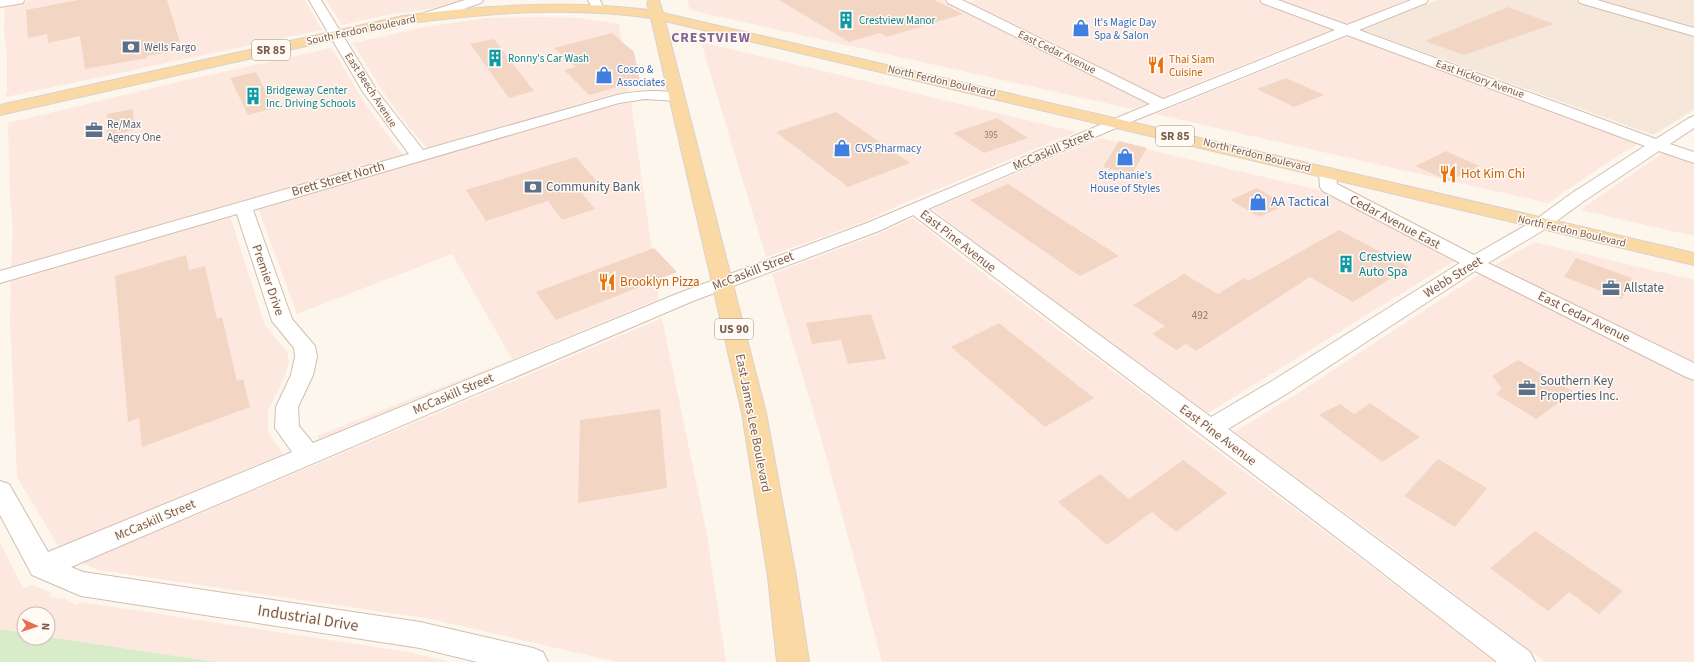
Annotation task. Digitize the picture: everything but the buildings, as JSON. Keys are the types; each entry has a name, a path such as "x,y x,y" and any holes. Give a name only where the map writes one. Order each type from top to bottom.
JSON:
{"main road":[{"name":"South Ferdon Boulevard","path":"0,110 403,20 507,8 545,6 596,4 630,10 655,7"},
{"name":"East James Lee Boulevard","path":"655,7 754,413 782,577 792,662"},
{"name":"North Ferdon Boulevard","path":"655,7 1118,122 1541,224 1694,259"}],"street":[{"path":"0,3 18,0"},
{"name":"East Beech Avenue","path":"315,0 370,92 392,123 419,156"},
{"path":"429,16 477,0"},
{"name":"East Hickory Avenue","path":"1266,0 1694,158"},
{"name":"McCaskill Street","path":"42,567 723,282 873,227 1118,122 1422,0"},
{"path":"1584,0 1694,32"},
{"name":"East Cedar Avenue","path":"957,1 1162,104"},
{"name":"Brett Street North","path":"0,277 617,99 645,95 677,97"},
{"name":"Webb Street","path":"1210,429 1280,387 1474,263 1541,224 1578,196 1694,121"},
{"name":"Cedar Avenue East","path":"1328,172 1329,187 1474,263"},
{"name":"Premier Drive","path":"243,207 282,321 304,346 306,357 302,375 287,407 287,428 308,455"},
{"name":"East Pine Avenue","path":"915,208 1366,544 1520,662"},
{"name":"East Cedar Avenue","path":"1474,263 1694,372"},
{"path":"0,491 42,567"},
{"name":"Industrial Drive","path":"42,567 81,584 420,635 533,662"}],"shaded area":[{"path":"32,0 305,0 322,30 6,97 6,92 8,92 7,54 4,31 5,5"},
{"path":"326,0 466,0 448,6 387,15 342,25"},
{"path":"687,0 942,0 1147,103 1132,109 690,10"},
{"path":"977,0 1256,0 1334,29 1162,97 968,3"},
{"path":"1277,0 1406,0 1345,25"},
{"path":"1437,0 1573,0 1694,36 1694,110 1653,135 1363,30"},
{"path":"1594,0 1694,0 1694,29"},
{"path":"485,18 580,18 619,24 629,93 612,95 427,148 404,121 381,89 353,43 420,28"},
{"path":"1350,36 1640,143 1619,155 1548,203 1155,114"},
{"path":"701,42 1076,132 897,205 898,206 864,222 766,257"},
{"path":"332,48 359,94 403,155 11,267 13,231 10,195 8,123 182,81"},
{"path":"631,102 659,299 319,439 317,436 512,359 452,254 297,314 258,208 590,111"},
{"path":"1100,138 1323,191 1454,261 1208,413 990,254 932,209"},
{"path":"1664,152 1694,164 1694,236 1580,210"},
{"path":"230,216 265,325 287,352 289,361 285,376 268,411 268,432 283,454 59,547 17,477 10,321 11,281"},
{"path":"913,218 967,261 1495,662 882,662 822,441 772,274 881,233"},
{"path":"1534,242 1694,280 1694,363 1495,265"},
{"path":"1480,274 1694,382 1694,662 1545,662 1380,538 1234,432 1295,395"},
{"path":"662,318 707,535 726,662 617,662 431,619 98,570 83,563"},
{"path":"0,542 23,588 32,585 52,593 49,597 65,599 77,605 81,602 408,652 450,662 216,662 56,638 56,606 16,606 16,632 0,629"}],"green space":[{"path":"0,629 16,632 16,646 56,646 56,638 216,662 0,662"}],"place":[{"name":"Crestview Manor","path":"846,20"},
{"name":"It's Magic Day Spa & Salon","path":"1081,28"},
{"name":"Wells Fargo","path":"131,47"},
{"name":"Ronny's Car Wash","path":"495,58"},
{"name":"Thai Siam Cuisine","path":"1156,65"},
{"name":"Cosco & Associates","path":"604,75"},
{"name":"Bridgeway Center Inc. Driving Schools","path":"253,96"},
{"name":"Re/Max Agency One","path":"94,130"},
{"name":"CVS Pharmacy","path":"842,148"},
{"name":"Stephanie's House of Styles","path":"1125,157"},
{"name":"Hot Kim Chi","path":"1448,174"},
{"name":"Community Bank","path":"533,187"},
{"name":"AA Tactical","path":"1258,202"},
{"name":"Crestview Auto Spa","path":"1346,264"},
{"name":"Brooklyn Pizza","path":"607,282"},
{"name":"Allstate","path":"1611,288"},
{"name":"Southern Key Properties Inc.","path":"1527,388"}],"district":[{"name":"CRESTVIEW","path":"711,38"}]}
